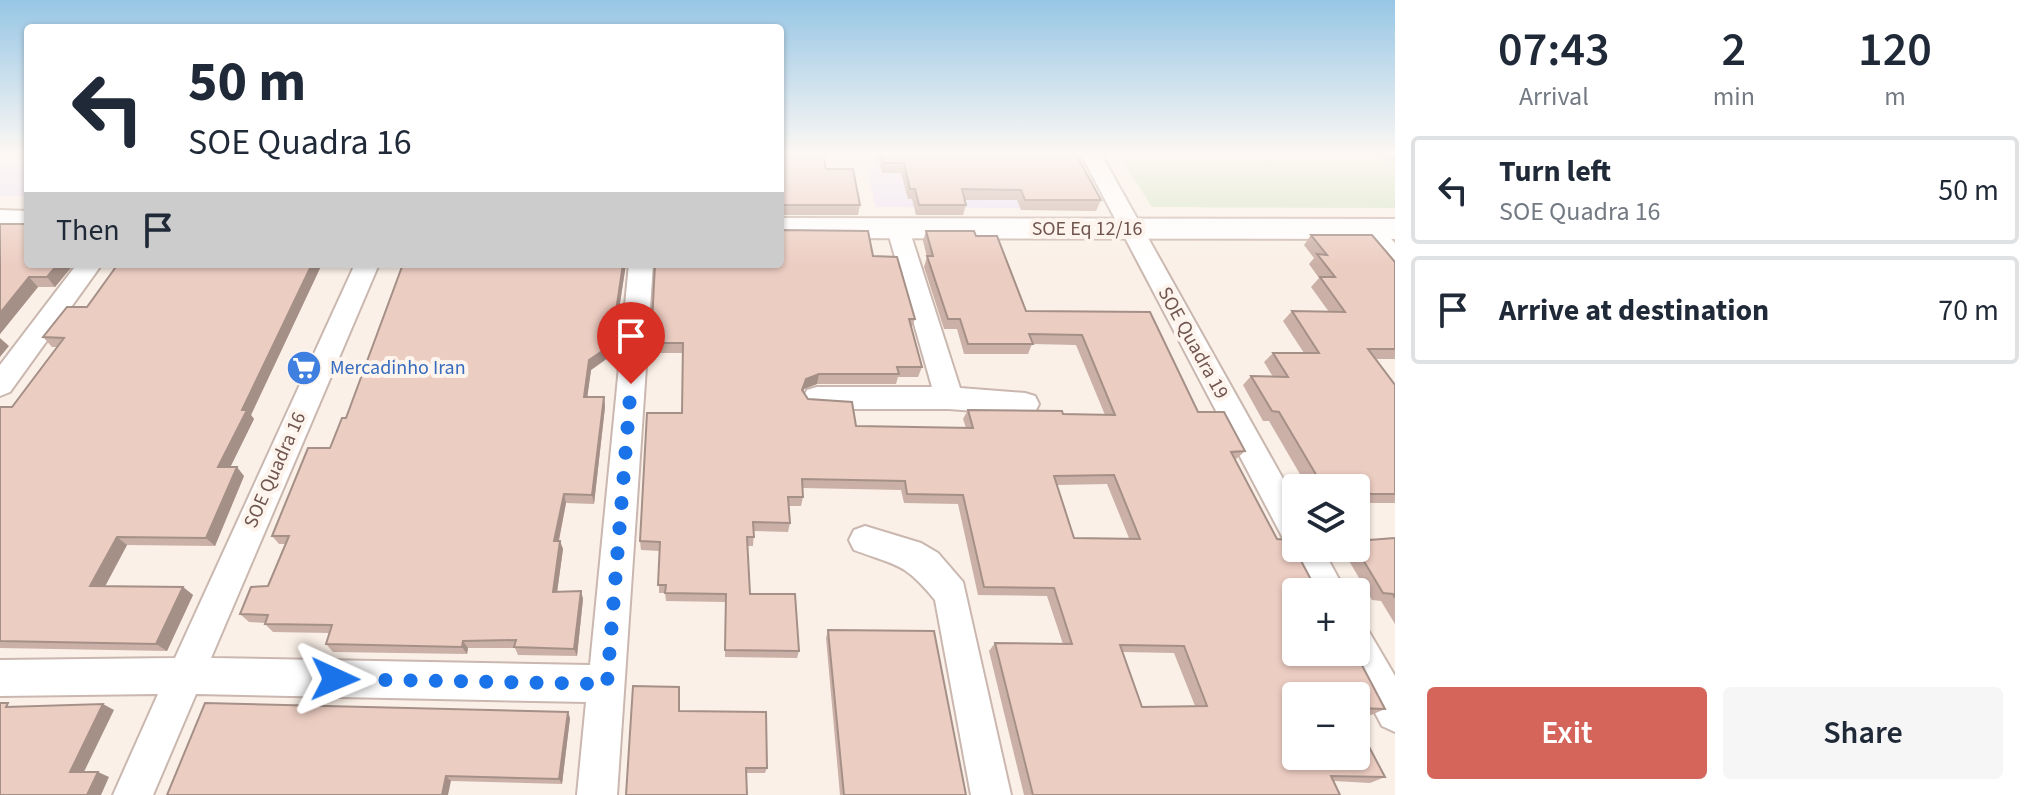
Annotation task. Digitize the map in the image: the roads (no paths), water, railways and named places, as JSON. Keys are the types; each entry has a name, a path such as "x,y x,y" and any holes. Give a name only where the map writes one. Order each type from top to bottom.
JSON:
{"street":[{"name":"SOE Quadra 19","path":"1110,191 1282,506"},
{"path":"0,220 24,221"},
{"name":"SOE Eq 12/16","path":"784,228 1382,229"},
{"path":"898,229 949,398"},
{"path":"1382,229 1395,258"},
{"path":"0,385 87,268"},
{"name":"SOE Quadra 16","path":"133,795 365,268"},
{"path":"597,795 641,268"},
{"path":"817,398 949,398 1025,404"},
{"path":"865,540 909,553 926,564 951,593 991,795"},
{"path":"1369,666 1395,713"},
{"path":"0,678 184,676 607,684"}],"place":[{"name":"Mercadinho Iran","path":"304,368"}]}
